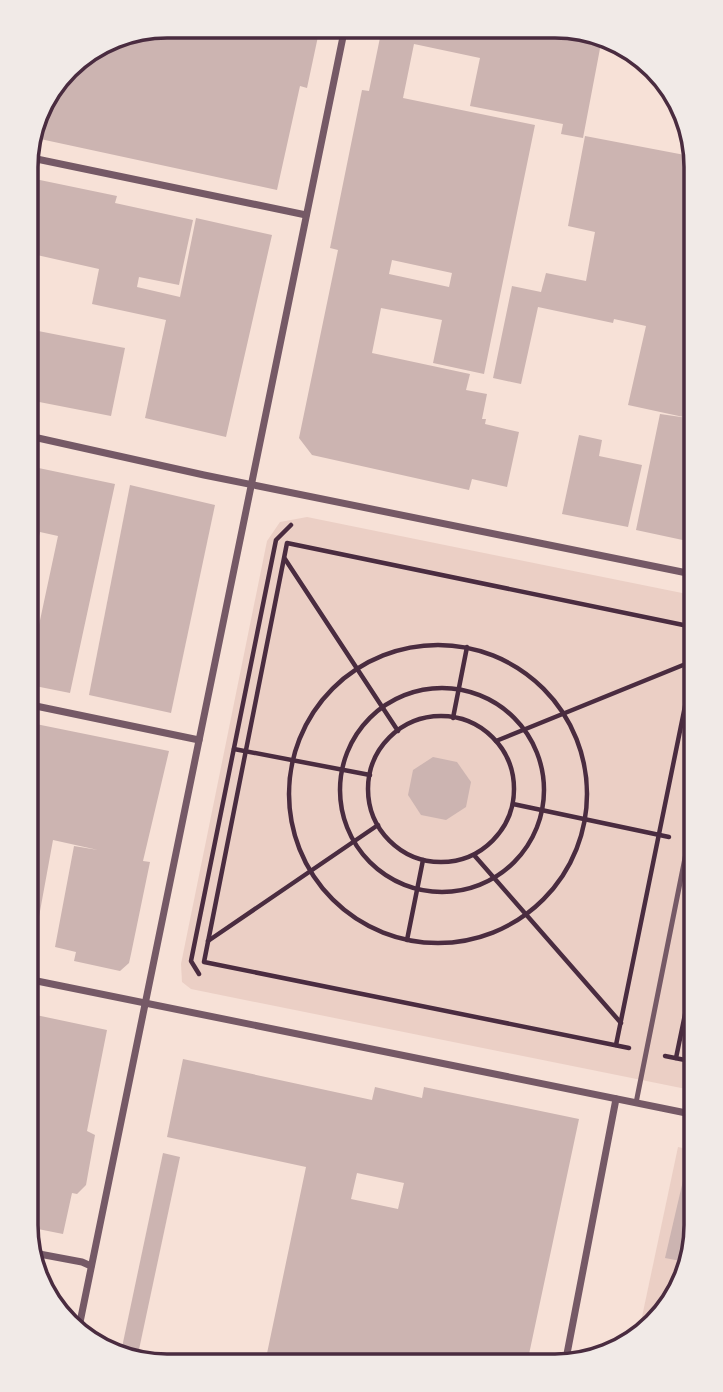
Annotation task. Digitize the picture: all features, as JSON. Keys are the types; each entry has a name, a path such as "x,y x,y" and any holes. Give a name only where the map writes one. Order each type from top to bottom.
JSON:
{"street":[{"path":"81,1319 343,38"},
{"path":"39,159 306,215"},
{"path":"38,438 251,485 684,572"},
{"path":"38,707 198,740"},
{"path":"38,981 684,1113"},
{"path":"567,1353 616,1099"},
{"path":"42,1255 91,1266"}],"lane":[{"path":"636,1103 684,861"}],"path":[{"path":"199,974 191,961 275,540 291,525"},
{"path":"684,625 287,543 204,962 684,1060"},
{"path":"284,558 398,731"},
{"path":"421,645 467,648 505,660 538,682 564,713 580,746 588,783 586,819 575,856 554,889 526,914 489,934 462,940 448,943 407,940 368,926 335,902 310,871 294,835 289,798 292,760 309,717 338,682 367,663 377,657 421,645"},
{"path":"453,718 467,648"},
{"path":"496,741 684,665"},
{"path":"443,688 474,694 493,702 510,714 524,729 537,754 544,782 542,810 533,837 522,853 494,878 470,888 443,892 417,888 381,872 354,842 341,806 342,770 356,734 384,706 419,690 443,688"},
{"path":"616,1045 684,711"},
{"path":"433,717 453,718 484,730 506,755 512,771 513,804 506,823 495,839 480,851 462,859 442,862 423,860 389,841 378,825 371,809 370,775 375,758 385,743 398,731 415,721 433,717"},
{"path":"234,749 370,775"},
{"path":"513,804 684,840"},
{"path":"208,941 378,825"},
{"path":"474,855 621,1023"},
{"path":"407,940 423,860"},
{"path":"676,1058 684,1019"}],"shaded area":[{"path":"307,517 684,593 684,1089 191,989 182,982 181,964 267,541 280,522"},
{"path":"678,1147 684,1148 684,1233 680,1258 667,1289 641,1320"}],"building":[{"path":"168,38 318,38 307,88 300,86 277,190 42,139 45,126 60,96 83,71 96,60 126,45"},
{"path":"380,38 555,38 600,47 583,138 561,134 563,124 470,106 480,58 414,44 403,98 535,125 484,374 433,363 442,320 381,308 372,353 470,374 466,390 487,394 482,419 486,419 485,424 519,432 507,487 472,479 469,490 312,455 299,438 338,250 330,248 362,90 369,91","holes":["392,260 452,273 449,287 389,274"]},
{"path":"585,136 683,155 684,417 628,405 646,326 614,319 613,323 538,307 521,384 493,378 512,286 541,292 546,273 586,281 595,232 568,226"},
{"path":"38,180 117,196 115,203 193,220 179,285 139,277 137,287 180,297 196,218 272,235 226,437 145,418 166,320 92,304 99,269 38,255"},
{"path":"38,331 125,348 111,416 38,402"},
{"path":"660,414 684,417 684,540 636,530"},
{"path":"579,435 602,440 599,456 642,465 628,527 562,514"},
{"path":"38,468 115,484 70,693 38,687 38,625 58,536 40,532 38,541"},
{"path":"130,485 215,505 171,713 89,695"},
{"path":"38,724 169,751 143,861 150,862 129,963 120,971 74,961 76,952 55,947 74,846 98,850 53,840 38,922"},
{"path":"433,757 457,762 471,782 466,807 446,820 421,815 408,795 413,770"},
{"path":"38,1015 107,1030 87,1131 95,1135 86,1185 77,1194 72,1193 63,1234 39,1229"},
{"path":"183,1059 372,1100 375,1087 422,1098 424,1087 579,1119 529,1354 267,1354 306,1167 167,1137","holes":["357,1173 404,1183 398,1209 351,1199"]},
{"path":"163,1153 180,1157 139,1350 122,1345"},
{"path":"684,1176 684,1233 680,1258 679,1261 665,1258"}]}
